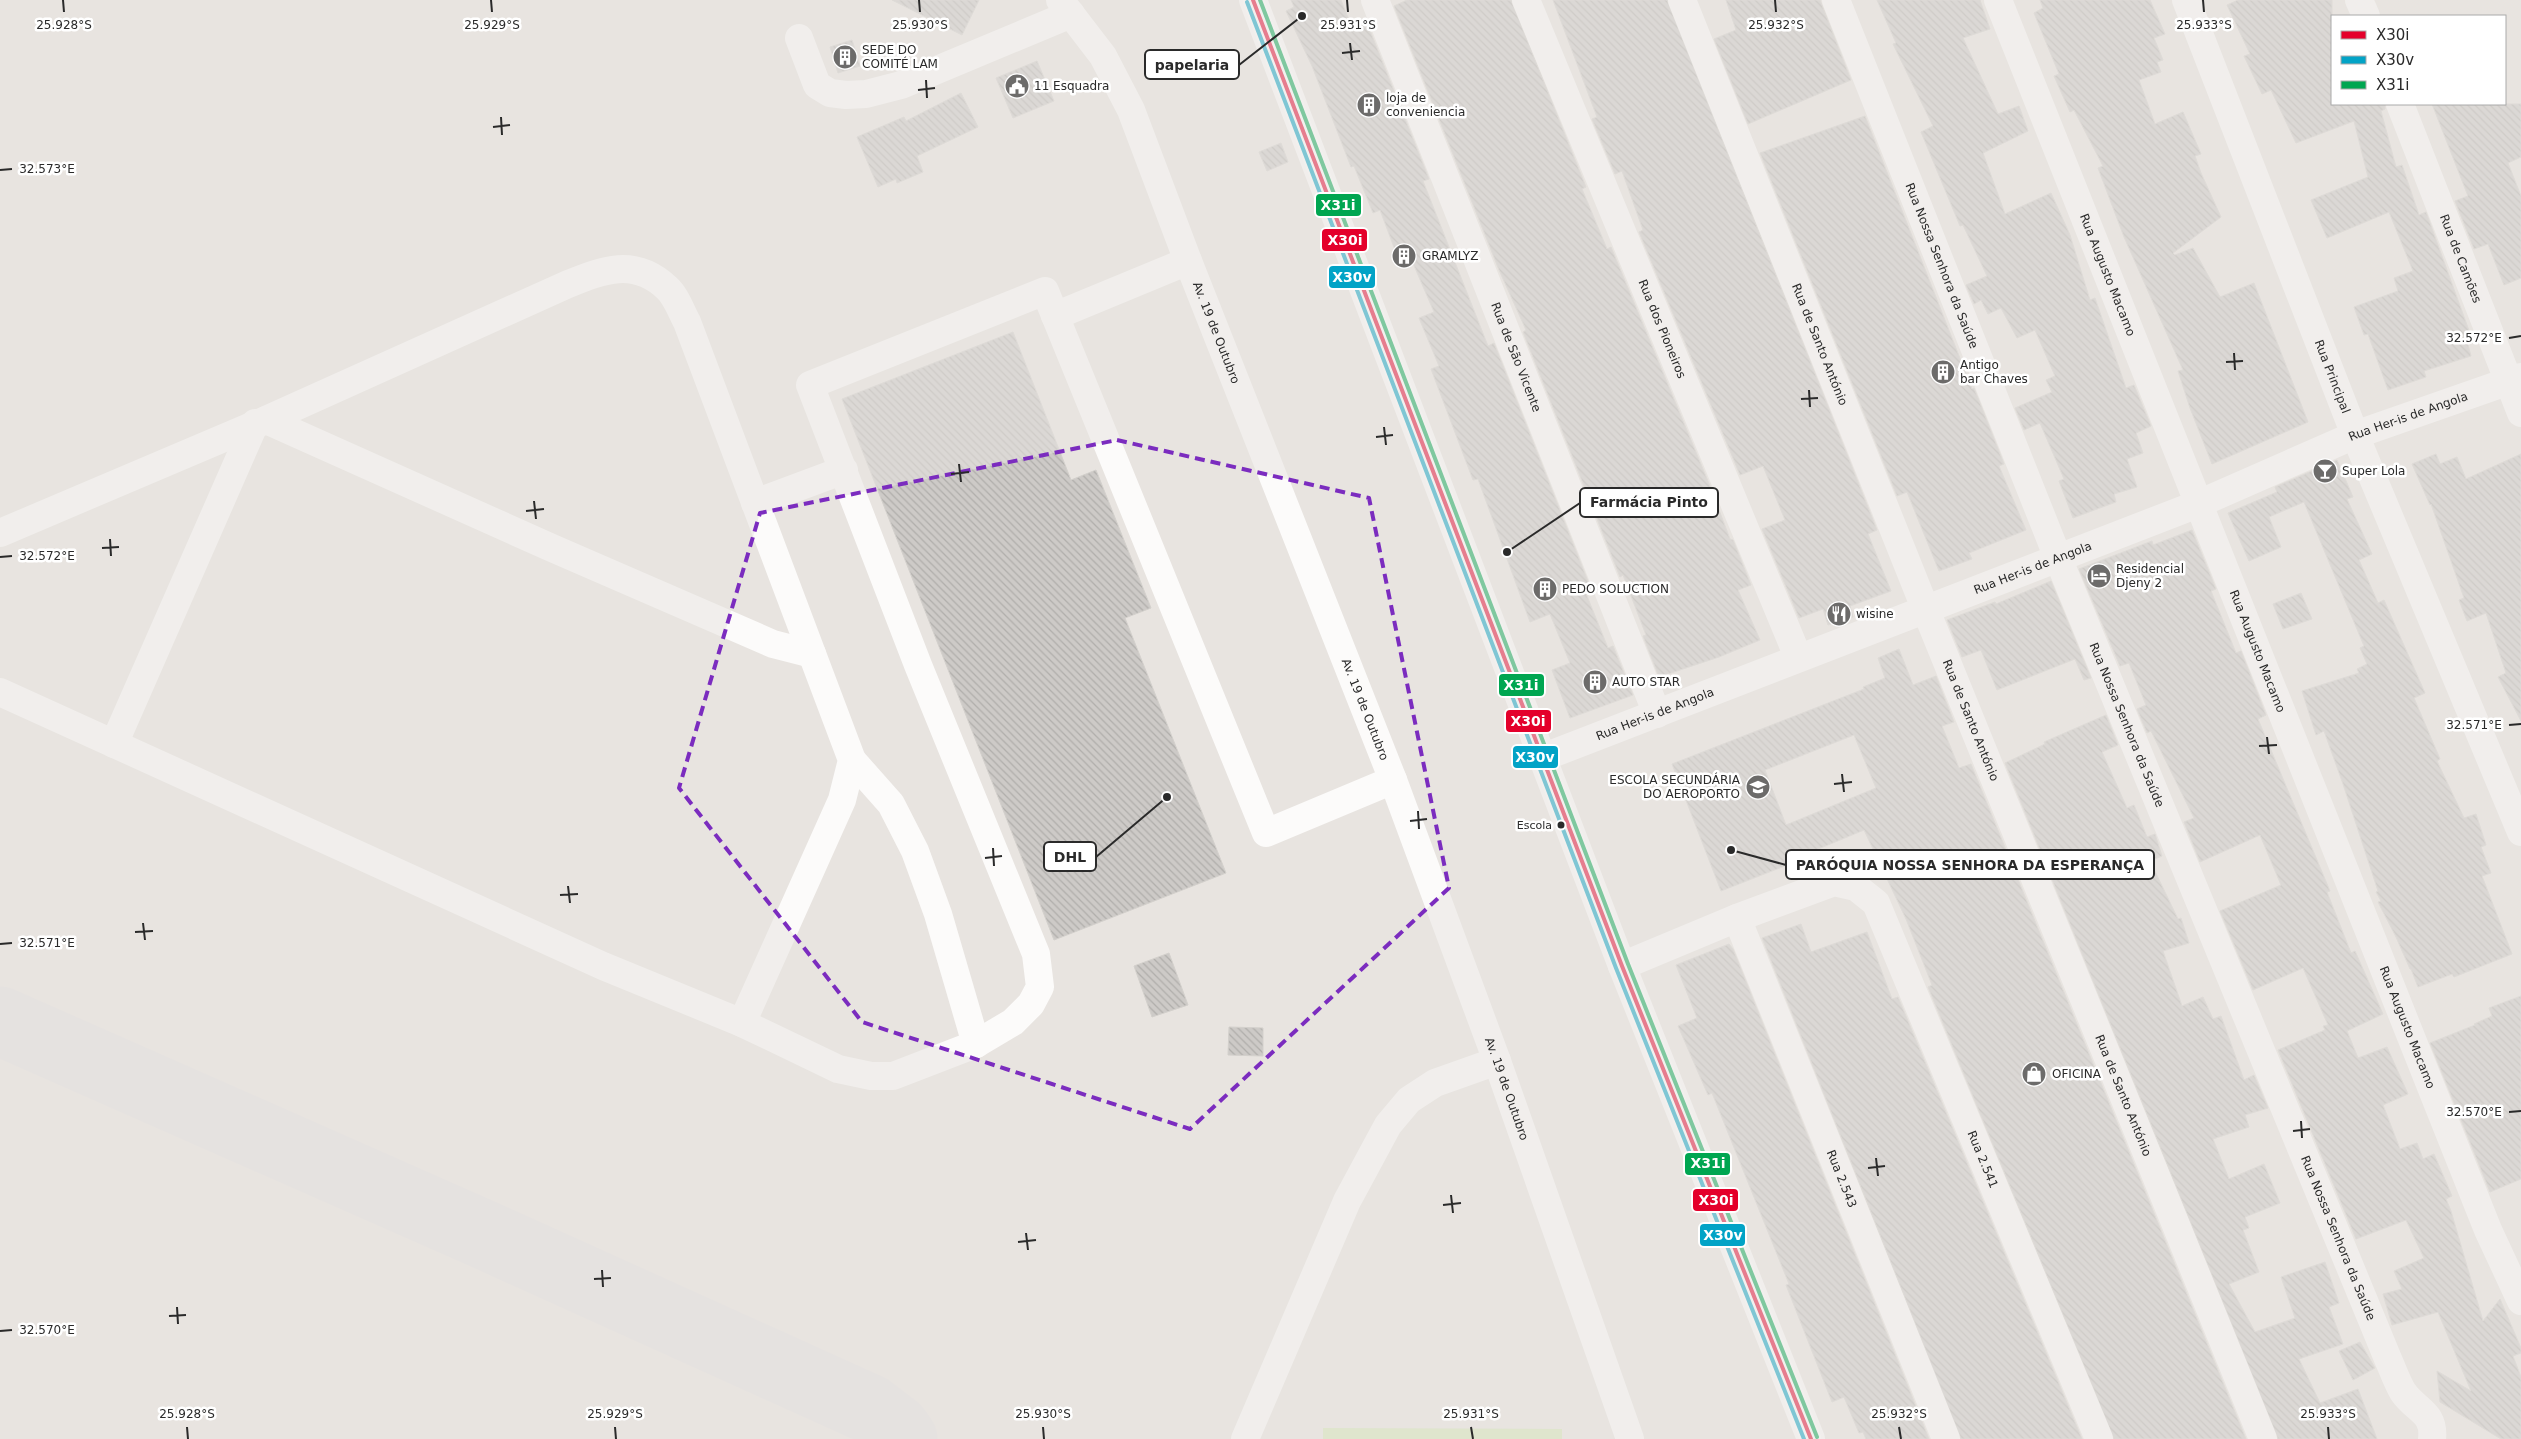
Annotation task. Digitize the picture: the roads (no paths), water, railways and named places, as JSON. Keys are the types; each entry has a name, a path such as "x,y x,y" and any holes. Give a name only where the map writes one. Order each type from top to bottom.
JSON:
{"street":[{"path":"1253,0 1544,757 1622,966 1811,1439"},
{"name":"Rua de São Vicente","path":"1375,0 1656,714"},
{"name":"Rua dos Pioneiros","path":"1526,0 1798,658"},
{"name":"Rua de Santo António","path":"1682,0 1925,608 2263,1439"},
{"name":"Rua Nossa Senhora da Saúde","path":"1836,0 2058,558 2388,1359 2402,1390 2411,1402 2429,1417 2432,1425 2432,1439"},
{"name":"Rua Augusto Macamo","path":"1998,0 2488,1230 2521,1301"},
{"name":"Rua Principal","path":"2186,0 2355,435 2521,832"},
{"path":"2359,0 2366,15"},
{"path":"799,38 817,85 830,93 846,95 866,94 901,85 1065,7"},
{"name":"Av. 19 de Outubro","path":"1065,7 1103,56 1131,110 1188,261 1393,780 1497,1061 1630,1439"},
{"name":"Rua de Camões","path":"2400,105 2515,379 2521,413"},
{"path":"1054,316 1188,261"},
{"path":"0,533 261,421 594,273 603,270 640,270 668,289 687,322 852,760 891,804 915,851 938,914 976,1044"},
{"path":"0,692 603,966 742,1023 838,1069 871,1076 893,1076 976,1044 1013,1022 1031,1004 1040,987 1036,954 918,665 810,385 1045,291 1266,832 1393,780"},
{"name":"Rua Her-is de Angola","path":"1544,757 1925,608 2198,504 2355,435 2515,379"},
{"path":"261,421 773,644 812,654"},
{"path":"114,744 261,421"},
{"path":"755,503 844,470"},
{"path":"742,1023 842,800 852,760"},
{"name":"Rua 2.541","path":"1737,918 1834,882 1856,887 1876,903 2098,1439"},
{"path":"1622,966 1737,918"},
{"name":"Rua 2.543","path":"1737,918 1946,1439"},
{"path":"1245,1439 1347,1201 1383,1132 1404,1105 1422,1091 1449,1077 1497,1061"}],"place":[{"name":"papelaria","path":"1302,16"},
{"name":"SEDE DO COMITÉ LAM","path":"845,57"},
{"name":"11 Esquadra","path":"1017,86"},
{"name":"loja de conveniencia","path":"1369,105"},
{"name":"GRAMLYZ","path":"1404,256"},
{"name":"Antigo bar Chaves","path":"1943,372"},
{"name":"Super Lola","path":"2325,471"},
{"name":"Farmácia Pinto","path":"1507,552"},
{"name":"Residencial Djeny 2","path":"2099,576"},
{"name":"PEDO SOLUCTION","path":"1545,589"},
{"name":"wisine","path":"1839,614"},
{"name":"AUTO STAR","path":"1595,682"},
{"name":"ESCOLA SECUNDÁRIA DO AEROPORTO","path":"1758,787"},
{"name":"DHL","path":"1167,797"},
{"name":"Escola","path":"1561,825"},
{"name":"PARÓQUIA NOSSA SENHORA DA ESPERANÇA","path":"1731,850"},
{"name":"OFICINA","path":"2034,1074"}]}
